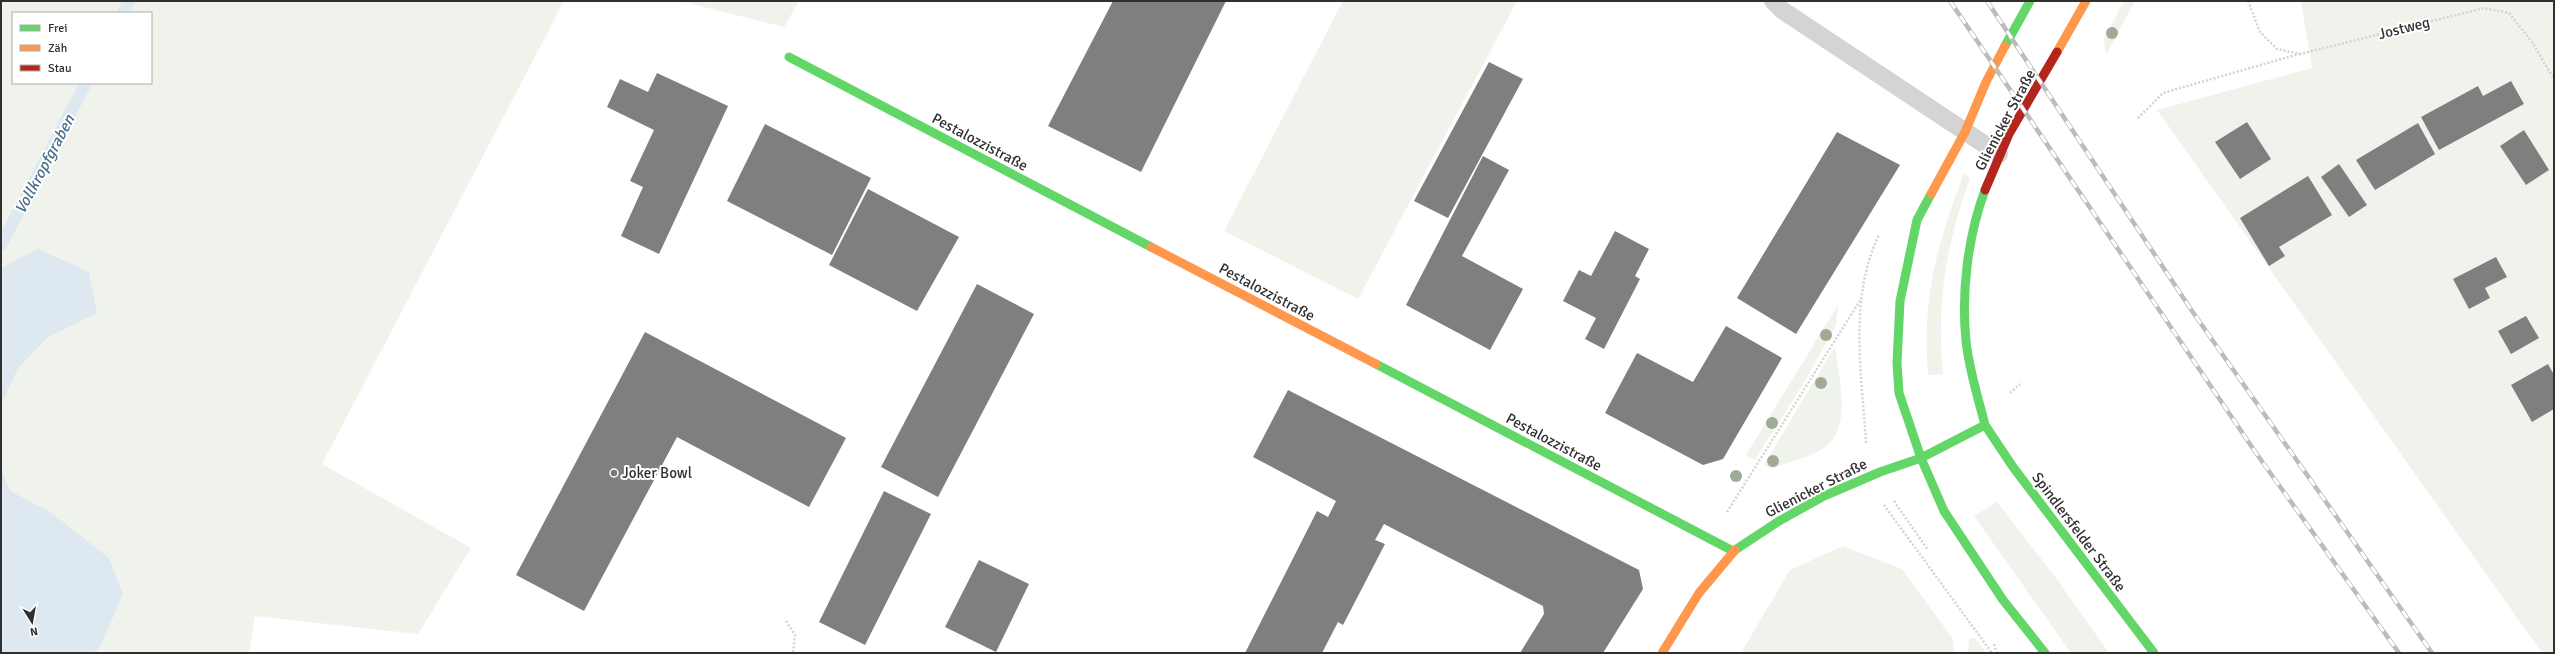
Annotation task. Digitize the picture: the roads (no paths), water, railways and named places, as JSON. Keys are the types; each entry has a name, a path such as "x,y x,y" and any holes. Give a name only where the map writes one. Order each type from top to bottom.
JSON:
{"main road":[{"name":"Glienicker Straße","path":"1921,458 1899,393 1897,363 1900,302 1917,220 1965,132 1986,82 2030,1"},
{"name":"Glienicker Straße","path":"1662,653 1698,593 1733,551 1779,521 1824,496 1880,472 1921,458 1985,425 1975,387 1966,331 1968,258 1985,188 1999,154 2086,1"},
{"name":"Pestalozzistraße","path":"789,58 1733,551"},
{"name":"Spindlersfelder Straße","path":"1985,425 2017,473 2154,653"},
{"path":"1921,458 1944,511 2003,600 2045,653"}],"lane":[{"path":"1773,1 1782,10 1999,154"}],"waterway":[{"name":"Vollkropfgraben","path":"124,12 129,1"},
{"name":"Vollkropfgraben","path":"1,245 85,84"}],"railway":[{"path":"1950,1 2256,453 2399,653"},
{"path":"1987,1 2192,311 2432,653"}],"place":[{"name":"Joker Bowl","path":"614,473"}]}
